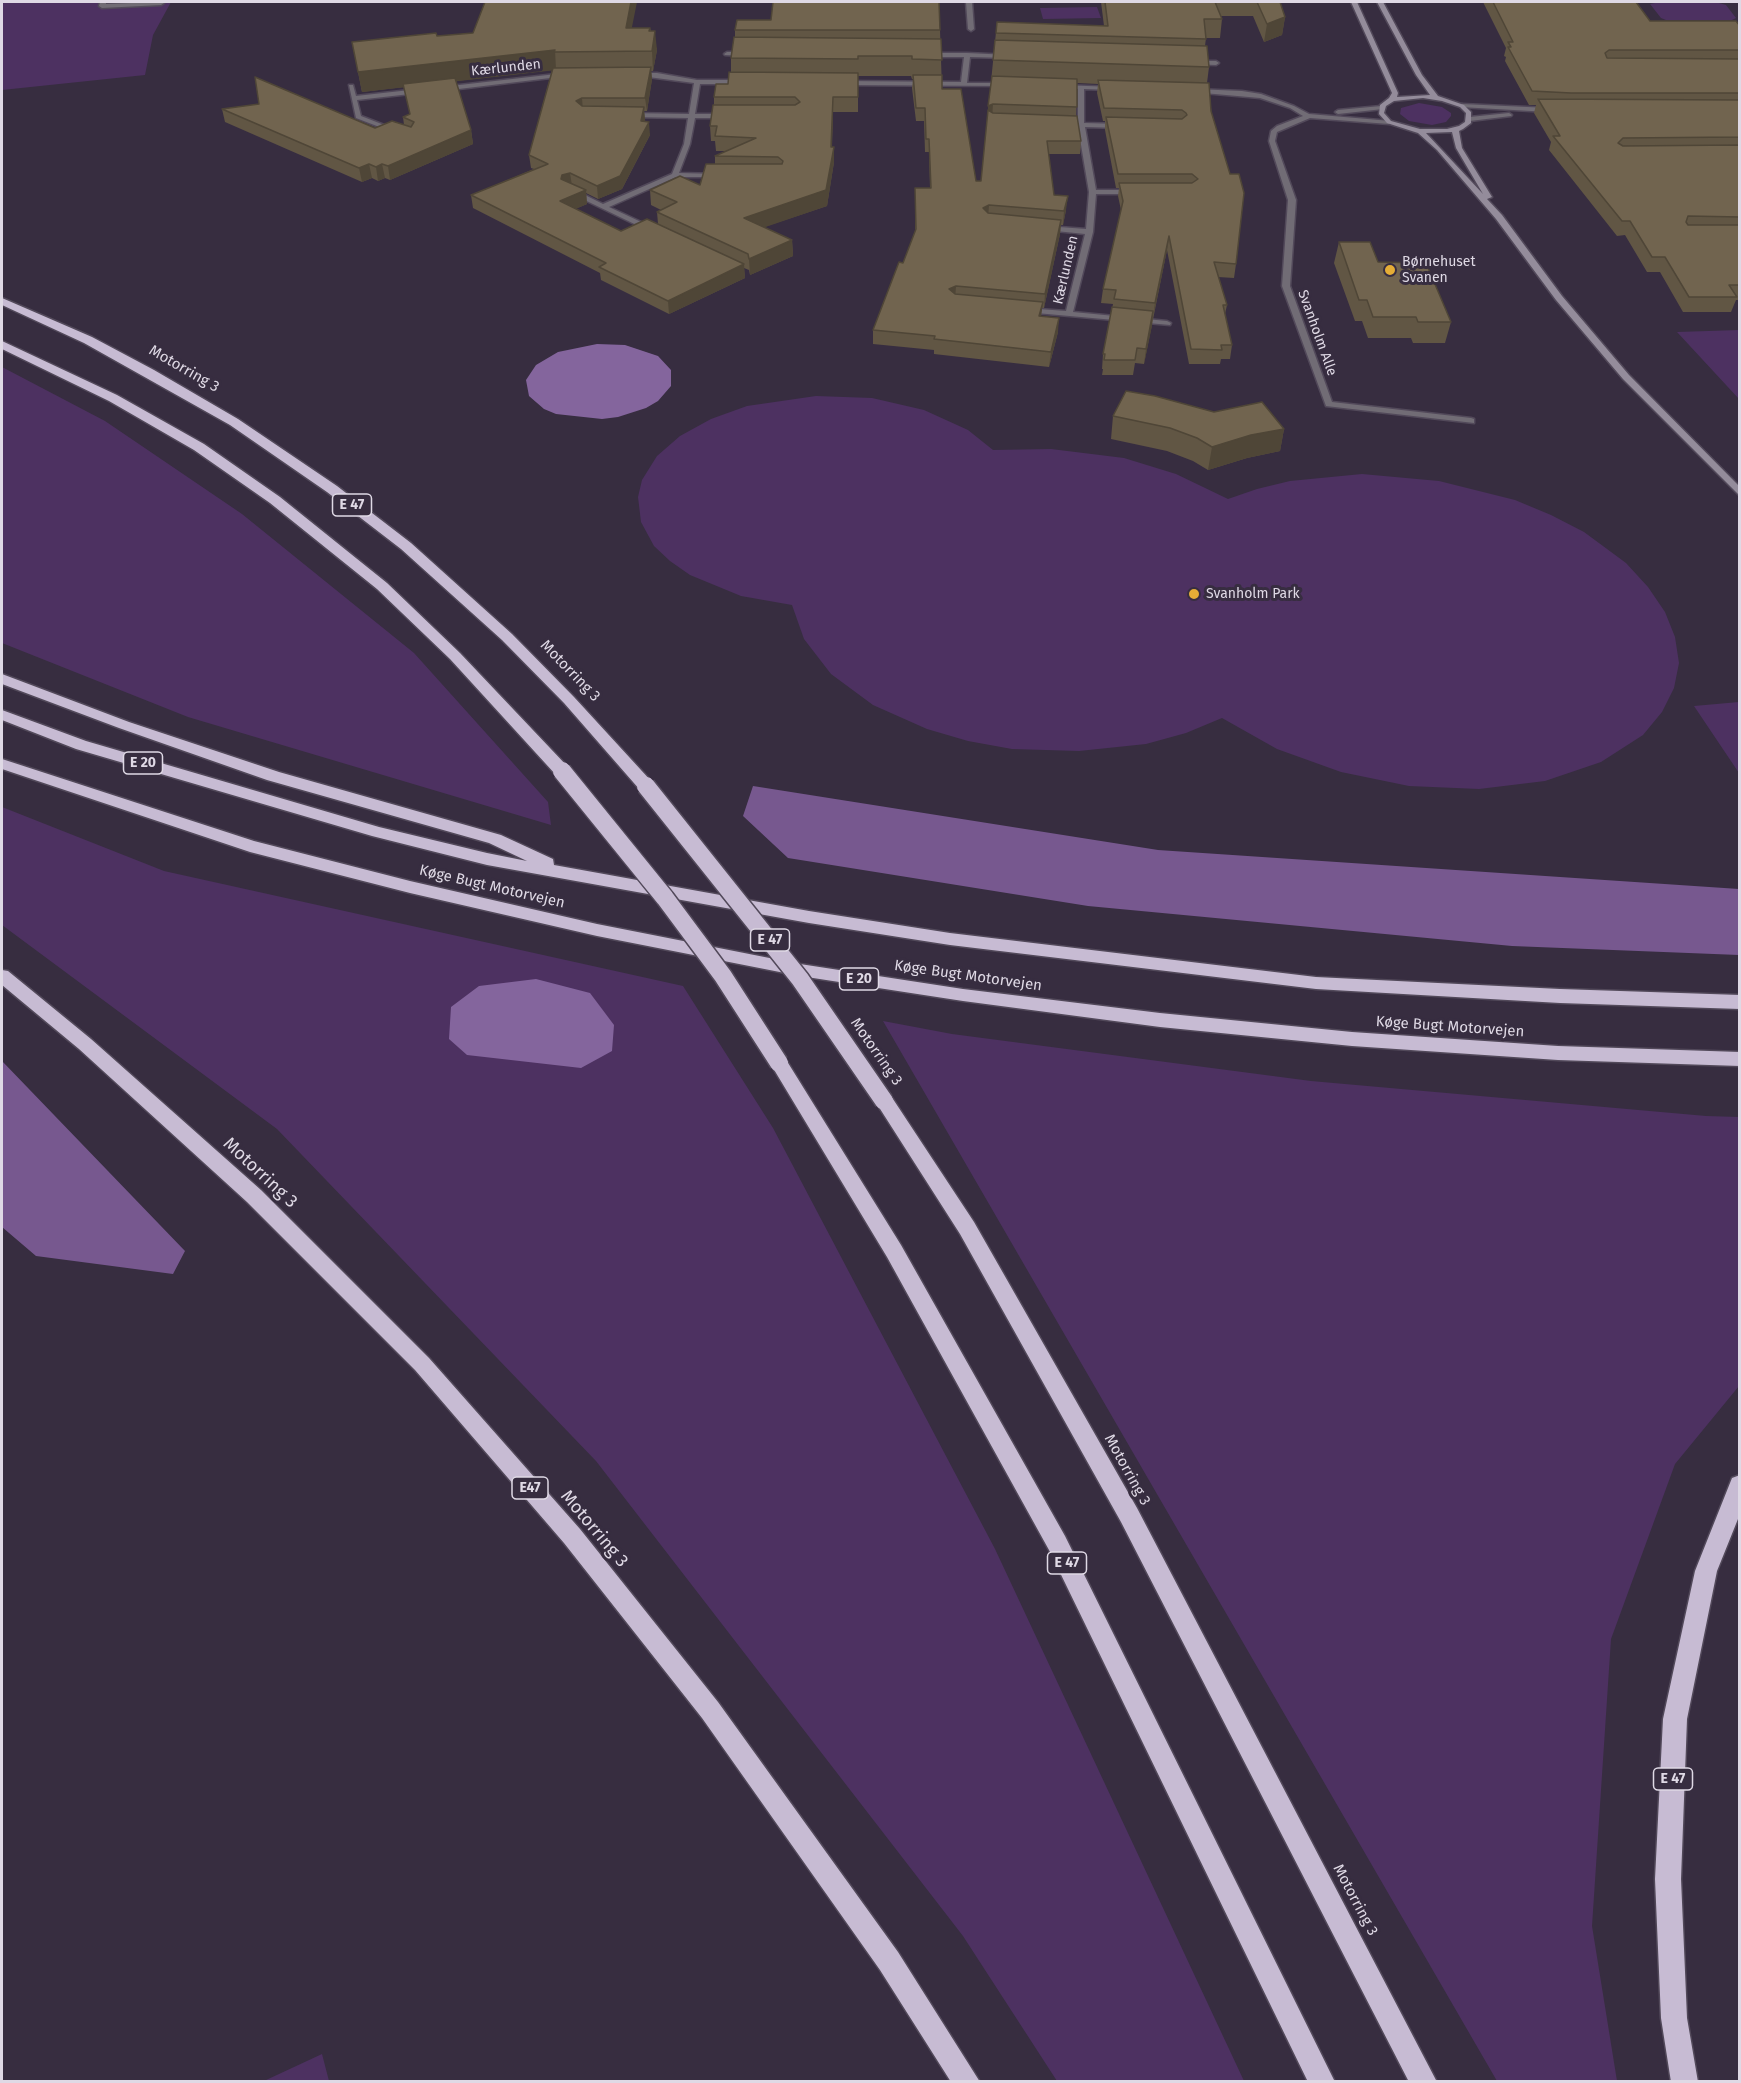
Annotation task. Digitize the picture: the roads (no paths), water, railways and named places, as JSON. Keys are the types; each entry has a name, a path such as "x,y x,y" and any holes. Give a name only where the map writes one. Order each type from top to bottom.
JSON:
{"highway":[{"name":"Motorring 3","path":"2,301 88,340 234,422 332,489 406,546 507,637 569,700 646,786 728,885 800,980 885,1101 967,1228 1129,1515 1424,2082"},
{"name":"E 47","path":"2,345 113,398 199,447 275,500 382,586 455,656 562,771 665,898 723,975 894,1251 1058,1543 1322,2082"},
{"path":"2,679 124,725 273,776 495,839 571,873"},
{"name":"Køge Bugt Motorvejen","path":"2,715 81,745 286,807 487,859 809,917 951,939 1316,983 1560,996 1740,1002"},
{"name":"Køge Bugt Motorvejen","path":"2,764 250,846 597,930 800,970 963,995 1160,1020 1330,1037 1558,1053 1740,1059"},
{"name":"Motorring 3","path":"2,976 85,1044 254,1196 438,1382 572,1536 710,1710 889,1961 967,2082"},
{"name":"E 47","path":"1685,2082 1674,2018 1668,1879 1675,1719 1706,1571 1740,1485"}],"street":[{"path":"103,2 102,6 161,3"},
{"path":"969,2 971,29"},
{"path":"1354,2 1395,93 1382,108 1381,113 1389,122 1420,131 1455,130 1465,125 1470,119 1556,111 1462,106 1435,97 1412,96 1392,99"},
{"path":"1380,2 1419,75 1435,97"},
{"path":"727,54 750,54"},
{"path":"921,55 1013,57"},
{"path":"964,84 967,55"},
{"path":"1187,62 1216,63"},
{"name":"Kærlunden","path":"439,89 574,75"},
{"path":"629,75 657,75 697,82 755,82"},
{"path":"675,174 687,144 697,82"},
{"path":"837,83 1011,85"},
{"path":"351,86 357,117 402,134"},
{"path":"1058,86 1116,88"},
{"name":"Kærlunden","path":"1069,314 1089,232 1093,192 1081,125 1081,87"},
{"path":"354,98 428,90"},
{"path":"1185,91 1261,96 1292,107 1308,116"},
{"path":"1462,106 1469,113 1470,119"},
{"name":"Svanholm Alle","path":"1382,108 1308,116 1274,131 1272,141 1292,200 1286,286 1329,404 1472,421"},
{"path":"625,115 738,116"},
{"name":"Svanholm Alle","path":"1308,116 1389,122"},
{"path":"1070,125 1126,126"},
{"path":"1455,130 1459,148 1499,217"},
{"path":"1420,131 1439,149 1499,217 1559,298 1626,377 1740,493"},
{"path":"603,207 675,174 722,176"},
{"path":"568,190 656,232"},
{"path":"1093,192 1136,192"},
{"name":"Kærlunden","path":"1033,227 1089,232"},
{"name":"Kærlunden","path":"1016,309 1167,322"}],"place":[{"name":"Børnehuset Svanen","path":"1390,270"},
{"name":"Svanholm Park","path":"1194,594"}]}
